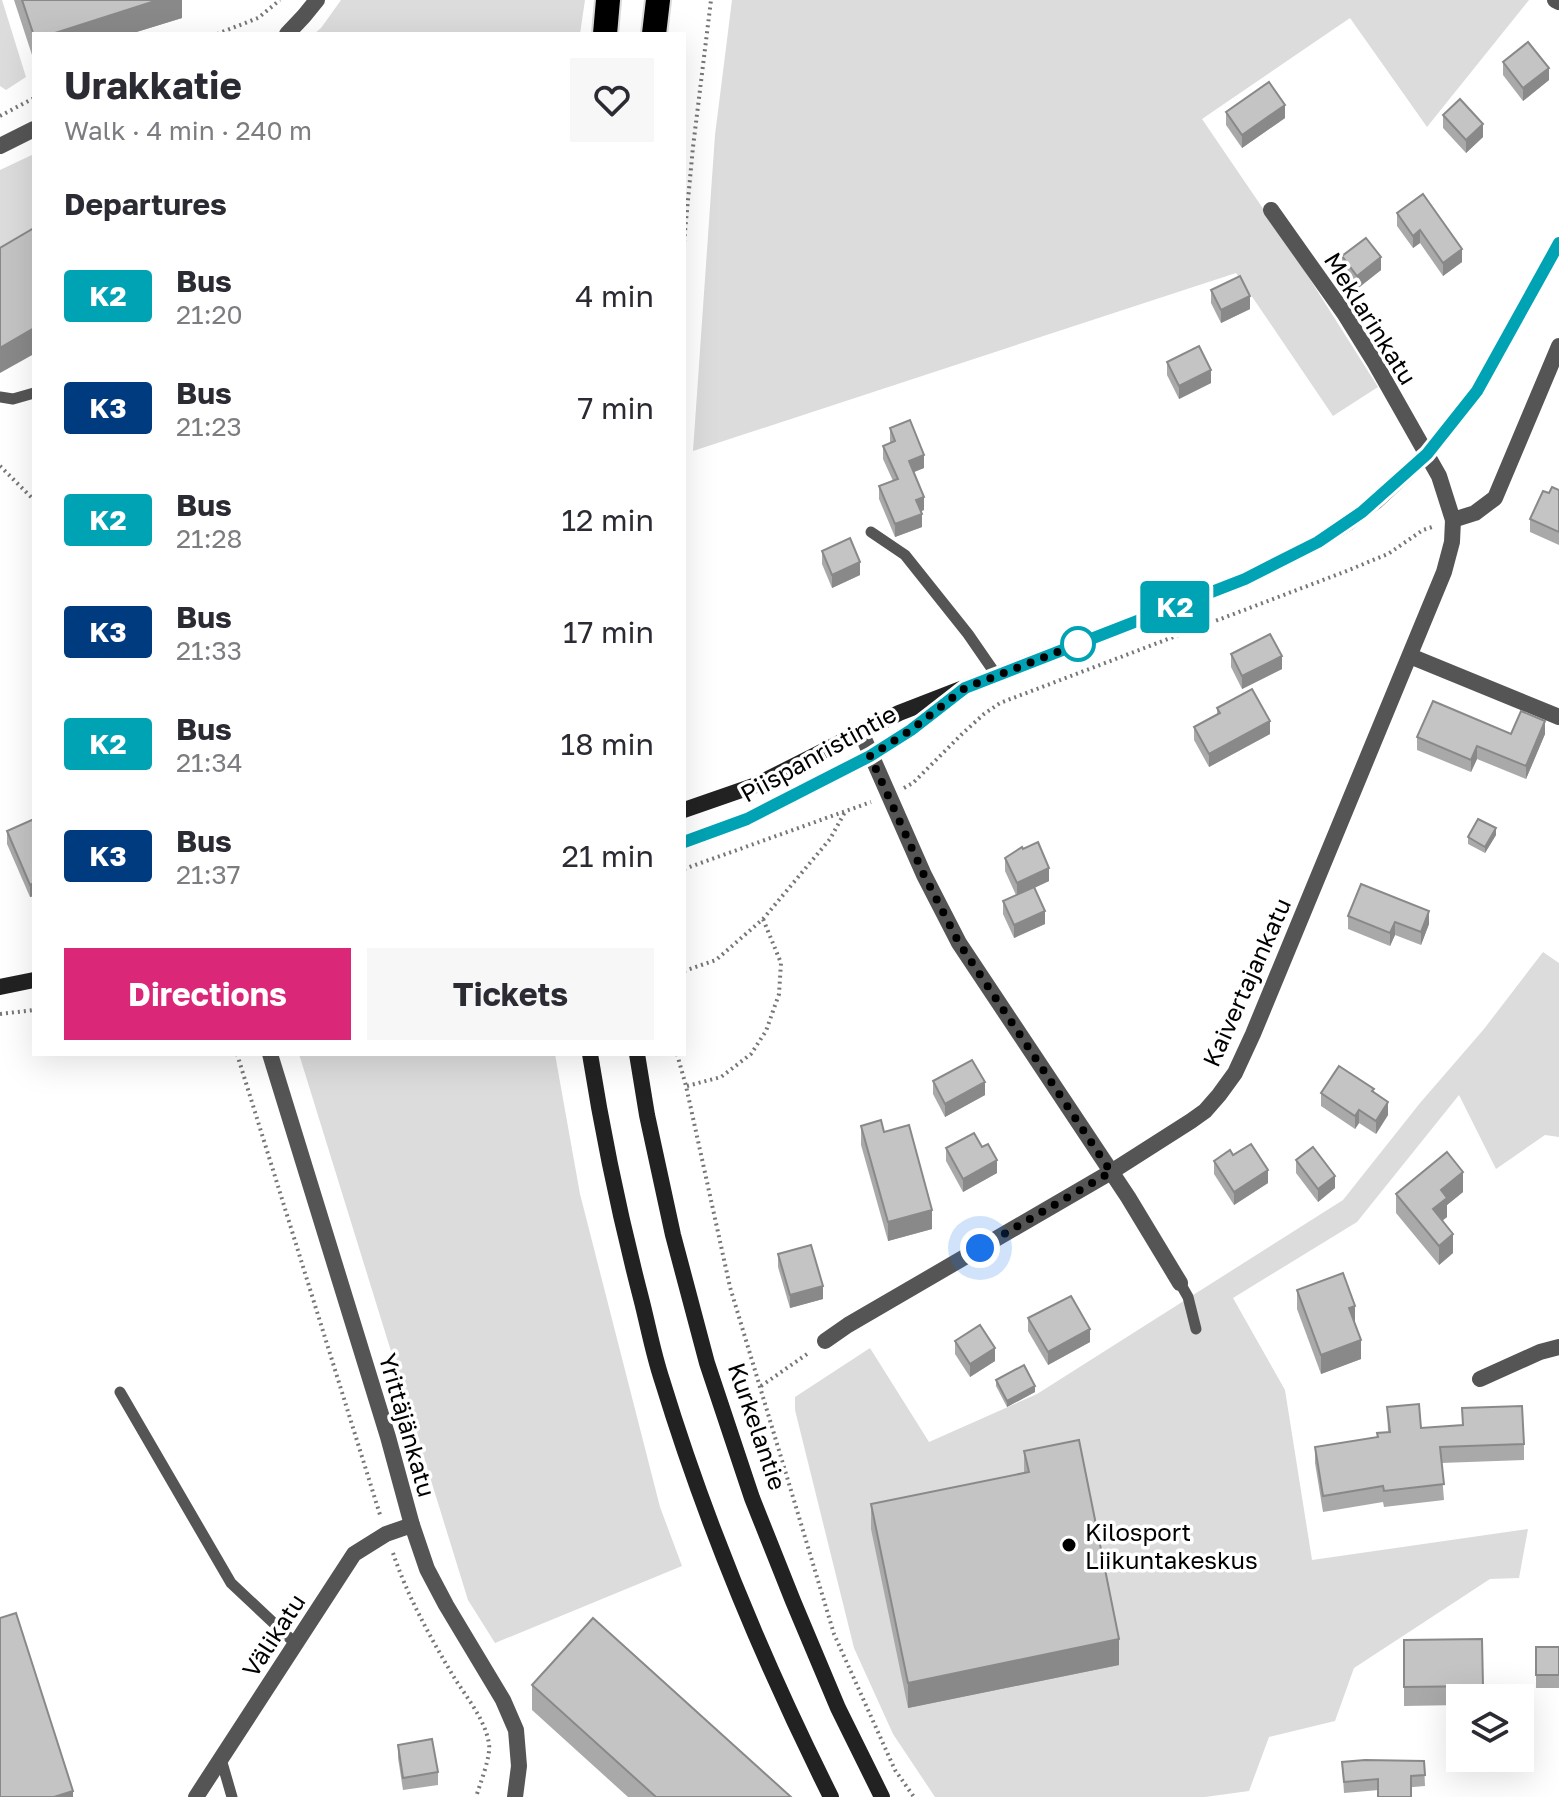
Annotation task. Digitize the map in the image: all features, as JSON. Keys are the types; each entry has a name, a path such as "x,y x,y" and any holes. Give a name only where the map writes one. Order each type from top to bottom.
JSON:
{"highway":[{"path":"605,32 608,0"},
{"path":"654,32 658,0"}],"main road":[{"name":"Piispanristintie","path":"686,809 756,785 899,713 1245,579 1349,522 1427,454 1477,391 1559,243"},
{"name":"Piispanristintie","path":"686,841 747,819 870,756 911,730 965,688"},
{"path":"0,987 32,980"},
{"path":"590,1056 624,1234 661,1379 751,1626 831,1797"},
{"name":"Kurkelantie","path":"637,1056 673,1235 707,1363 752,1498 838,1708 882,1797"}],"street":[{"path":"289,32 317,0"},
{"path":"0,146 32,130"},
{"name":"Meklarinkatu","path":"1271,210 1344,313 1427,454"},
{"path":"1453,520 1475,513 1495,498 1559,346"},
{"name":"Kaivertajankatu","path":"825,1341 1111,1172 1191,1121 1205,1111 1235,1073 1444,572 1452,542 1453,520 1439,476 1427,454"},
{"path":"1410,656 1559,717"},
{"path":"861,732 924,875 959,943 1111,1172 1180,1283"},
{"name":"Yrittäjänkatu","path":"271,1056 427,1569 503,1700 516,1730 519,1766 515,1797"},
{"path":"1480,1379 1540,1352 1559,1347"},
{"name":"Välikatu","path":"196,1797 354,1554 386,1534 412,1525"}],"lane":[{"path":"0,397 13,399 32,394"},
{"path":"871,532 905,555 997,676"},
{"path":"1180,1283 1188,1297 1196,1329"},
{"path":"120,1392 231,1583 296,1644"},
{"path":"221,1759 232,1797"}],"path":[{"path":"222,32 258,18 280,0"},
{"path":"686,221 711,0"},
{"path":"0,116 32,99"},
{"path":"0,466 32,498"},
{"path":"686,868 889,796 913,783 963,733 1000,703 1344,572 1388,554 1423,530 1453,520"},
{"path":"686,970 716,960 763,919 830,839 846,810"},
{"path":"686,1086 721,1077 751,1054 766,1031 779,994 781,963 763,919"},
{"path":"0,1014 32,1010"},
{"path":"238,1056 401,1577 419,1615 486,1732 490,1746 476,1797"},
{"path":"678,1056 730,1287 834,1634 895,1770 914,1797"},
{"path":"761,1386 825,1341"}],"shaded area":[{"path":"0,0 26,77 6,90 0,86"},
{"path":"341,0 585,0 580,32 316,32"},
{"path":"732,0 1529,0 1427,127 1350,18 1202,119 1294,254 1378,387 1333,416 1236,273 693,451 715,135"},
{"path":"32,155 32,228 0,248 0,170"},
{"name":"Kilosport Liikuntakeskus","path":"1543,952 1559,963 1559,1137 1545,1135 1496,1169 1459,1095 1357,1222 1233,1298 1285,1390 1312,1560 1528,1529 1519,1578 1490,1579 1354,1668 1335,1721 1269,1737 1249,1791 1205,1797 935,1797 893,1734 854,1648 795,1410 795,1397 870,1348 929,1442 1037,1394 1343,1200 1484,1029"},
{"path":"300,1056 555,1056 580,1194 660,1507 682,1566 495,1643 468,1600"}],"building":[{"path":"22,0 158,0 58,32 33,32"},
{"path":"1528,42 1549,68 1523,88 1503,62"},
{"path":"1269,82 1285,105 1242,135 1226,112"},
{"path":"1460,99 1483,124 1466,140 1443,115"},
{"path":"1423,194 1462,249 1443,263 1420,230 1413,236 1397,213"},
{"path":"32,229 32,329 0,348 0,248"},
{"path":"1366,238 1381,257 1357,276 1342,256"},
{"path":"1240,276 1250,296 1221,310 1211,290"},
{"path":"1199,346 1211,370 1179,386 1167,362"},
{"path":"910,420 924,455 909,461 924,497 916,500 922,514 895,524 879,486 898,479 883,446 895,441 890,428"},
{"path":"1552,487 1559,490 1559,532 1530,519 1543,491 1549,493"},
{"path":"850,538 860,562 832,575 822,551"},
{"path":"1270,634 1282,656 1242,676 1231,654"},
{"path":"1252,689 1270,721 1209,754 1194,727 1220,713 1217,708"},
{"path":"1433,701 1511,734 1521,711 1545,721 1526,766 1477,746 1471,760 1417,737"},
{"path":"1478,819 1496,828 1485,847 1468,837"},
{"path":"32,820 30,885 7,831"},
{"path":"1038,842 1049,868 1017,883 1005,858 1022,847"},
{"path":"1361,884 1429,911 1421,932 1395,922 1390,933 1348,916"},
{"path":"1034,887 1045,911 1014,925 1003,901"},
{"path":"972,1060 985,1082 945,1104 933,1081"},
{"path":"1339,1066 1388,1102 1376,1121 1359,1110 1355,1116 1321,1093"},
{"path":"881,1120 884,1132 909,1125 932,1210 888,1222 861,1126"},
{"path":"974,1133 982,1147 988,1144 997,1160 963,1179 946,1148"},
{"path":"1251,1144 1268,1170 1234,1192 1214,1161 1230,1150 1233,1155"},
{"path":"1313,1147 1335,1176 1318,1189 1296,1160"},
{"path":"1447,1152 1463,1172 1441,1190 1447,1198 1433,1209 1453,1234 1439,1246 1396,1194"},
{"path":"811,1245 823,1286 790,1295 778,1254"},
{"path":"1343,1273 1355,1306 1349,1308 1361,1340 1321,1355 1297,1290"},
{"path":"1071,1296 1090,1329 1048,1352 1028,1318"},
{"path":"980,1325 995,1348 970,1364 955,1341"},
{"path":"1024,1365 1035,1386 1007,1401 996,1380"},
{"path":"1419,1404 1421,1428 1463,1425 1462,1408 1522,1406 1524,1444 1440,1447 1444,1484 1384,1491 1383,1486 1323,1496 1315,1447 1378,1437 1377,1433 1390,1432 1387,1407"},
{"path":"1079,1440 1119,1639 908,1683 871,1504 1029,1472 1024,1451"},
{"path":"16,1613 73,1791 54,1797 0,1797 0,1618"},
{"path":"593,1618 791,1797 656,1797 532,1685"},
{"path":"1482,1639 1483,1684 1404,1687 1404,1640"},
{"path":"1536,1647 1559,1647 1559,1675 1536,1675"},
{"path":"432,1739 438,1772 403,1778 398,1745"},
{"path":"1424,1761 1425,1775 1411,1776 1411,1797 1378,1797 1378,1779 1344,1782 1342,1762"}],"bus line":[{"name":"K2","path":"686,842 747,819 870,756 911,730 965,688 1245,579 1318,542 1349,522 1427,454 1464,409 1559,243"}],"place":[{"name":"Kilosport Liikuntakeskus","path":"1069,1545"}],"route":[{"path":"980,1248 1111,1172 959,943 870,756 911,730 965,688 1078,644"}]}
